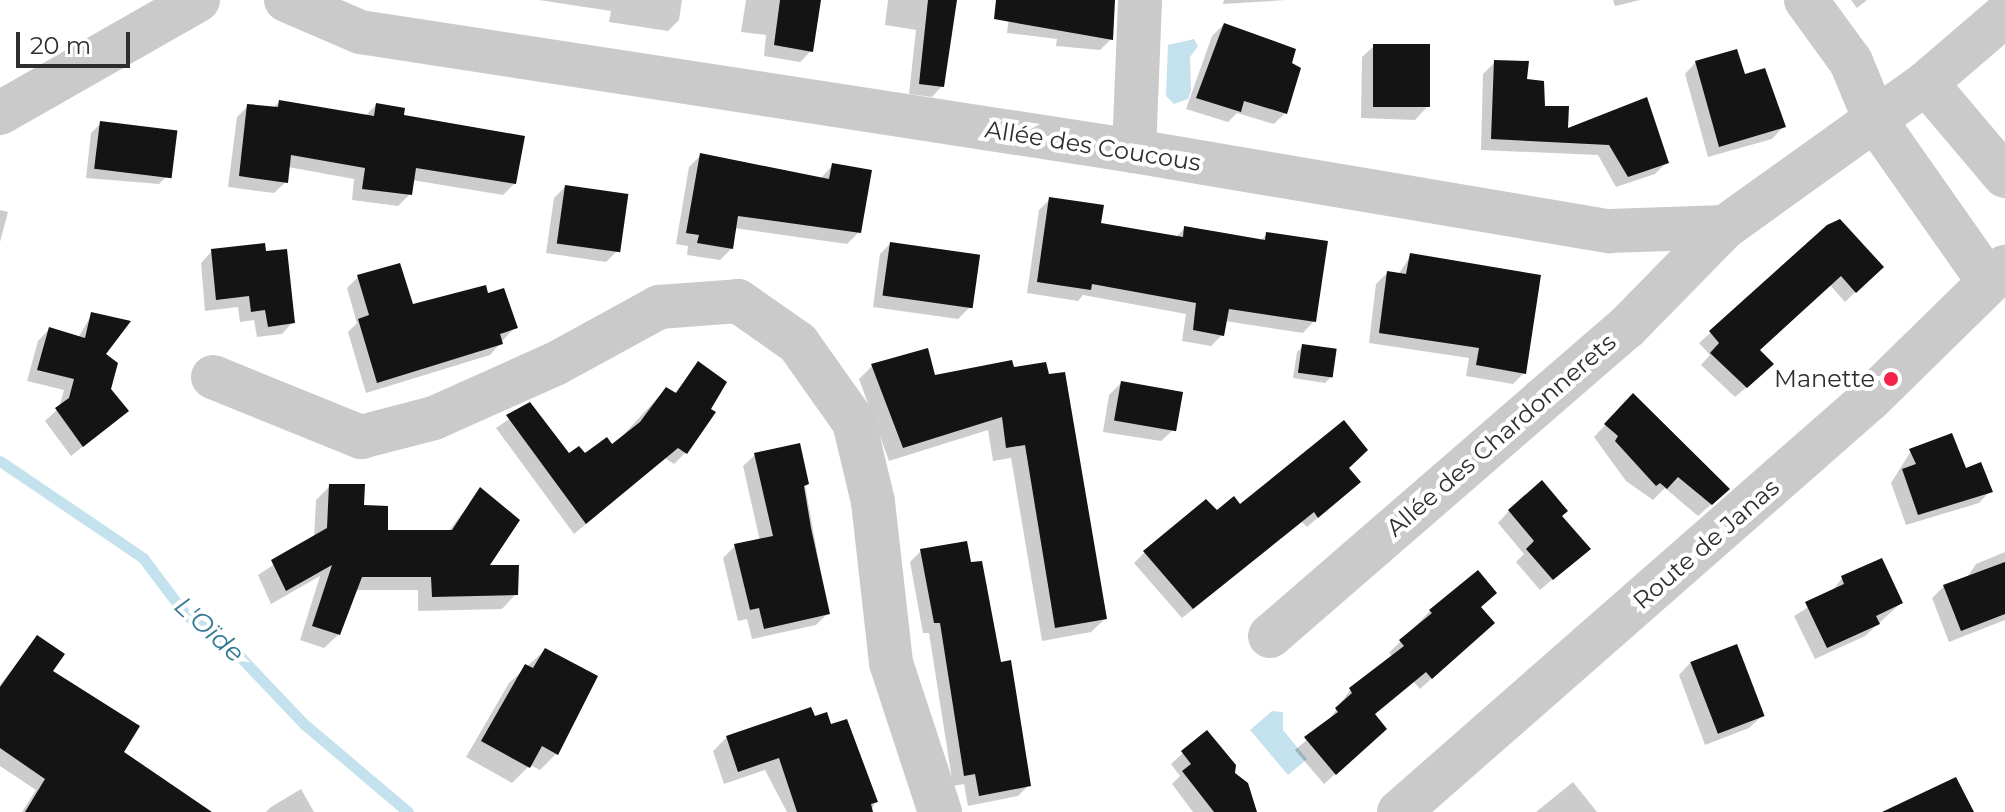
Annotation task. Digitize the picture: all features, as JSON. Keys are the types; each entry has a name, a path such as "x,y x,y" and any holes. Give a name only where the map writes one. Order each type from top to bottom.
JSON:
{"street":[{"path":"0,113 198,0"},
{"path":"1134,151 1140,0"},
{"path":"1806,0 1851,62 1875,120 1997,274"},
{"name":"Allée des Coucous","path":"293,2 360,32 1134,151 1609,231 1725,227"},
{"path":"1725,227 1926,83 2005,15"},
{"path":"1926,83 2005,176"},
{"name":"Allée des Chardonnerets","path":"1270,636 1626,328 1725,227"},
{"name":"Route de Janas","path":"1399,812 1870,399 1997,274"},
{"path":"213,377 361,437 434,418 555,364 659,307 738,301 798,343 854,422 873,502 891,663 940,812"}],"water":[{"path":"1194,39 1198,46 1190,57 1191,91 1188,99 1174,104 1166,96 1168,45"},
{"path":"1272,711 1283,712 1283,730 1307,759 1288,775 1250,730"}],"building":[{"path":"780,0 821,0 813,52 774,45"},
{"path":"928,0 957,0 944,87 919,84"},
{"path":"996,0 1115,0 1113,40 994,19"},
{"path":"1224,23 1296,49 1292,63 1301,68 1287,114 1244,101 1241,112 1196,98"},
{"path":"1373,44 1430,44 1430,107 1373,107"},
{"path":"1737,49 1745,74 1765,68 1786,127 1719,147 1695,61"},
{"path":"1494,60 1529,61 1527,79 1544,81 1545,106 1569,106 1568,128 1647,97 1669,163 1628,177 1609,145 1491,139"},
{"path":"279,100 374,116 376,103 405,108 404,115 525,136 516,184 416,168 412,195 362,189 365,168 291,155 288,183 239,176 247,104 278,107"},
{"path":"100,121 177,131 172,178 94,169"},
{"path":"700,153 829,179 832,163 872,170 861,233 738,216 733,249 697,243 699,235 686,233"},
{"path":"565,185 628,194 620,252 557,243"},
{"path":"1049,197 1104,205 1101,223 1183,237 1184,226 1265,240 1266,232 1328,241 1316,322 1229,309 1224,336 1193,330 1196,303 1092,284 1091,290 1037,282"},
{"path":"1840,219 1884,267 1856,293 1841,276 1760,350 1774,364 1747,388 1710,353 1719,343 1709,331 1827,225"},
{"path":"890,242 980,255 973,308 882,295"},
{"path":"265,243 266,251 287,249 295,323 268,327 265,310 251,312 249,296 216,300 211,249"},
{"path":"1410,253 1541,275 1526,374 1476,365 1479,348 1379,333 1387,271 1406,274"},
{"path":"400,263 413,304 486,285 488,293 504,288 518,328 500,334 503,344 377,383 358,319 369,315 357,275"},
{"path":"91,312 131,321 106,354 118,363 111,389 129,411 83,447 55,408 69,398 74,379 37,370 49,327 85,338"},
{"path":"1302,344 1337,349 1333,378 1298,373"},
{"path":"928,348 935,375 1012,360 1014,367 1046,362 1049,374 1065,372 1107,619 1055,628 1025,445 1006,448 1002,417 903,448 871,364"},
{"path":"698,361 727,382 711,409 716,412 687,454 678,448 586,524 506,415 530,402 569,453 579,446 585,453 607,437 612,444 640,422 666,387 676,393"},
{"path":"1121,381 1183,392 1176,431 1114,420"},
{"path":"1633,393 1730,489 1712,505 1678,477 1667,489 1660,483 1656,486 1615,441 1618,436 1604,424"},
{"path":"1344,420 1368,450 1349,468 1361,482 1318,518 1314,512 1193,609 1143,551 1206,499 1217,510 1234,496 1240,504"},
{"path":"1952,433 1966,468 1981,462 1993,492 1918,515 1902,469 1916,464 1909,449"},
{"path":"800,443 809,484 804,486 811,528 830,614 764,629 759,608 750,610 734,544 773,536 754,453"},
{"path":"1542,480 1568,511 1562,516 1591,549 1553,580 1526,549 1534,541 1508,510"},
{"path":"329,484 365,484 364,505 388,506 388,530 452,530 480,487 520,520 490,565 519,565 518,595 432,597 431,577 362,577 340,635 312,626 332,565 286,591 271,560 327,528"},
{"path":"967,541 971,562 982,561 1001,662 1011,660 1031,786 979,796 975,774 964,776 940,623 934,623 920,549"},
{"path":"1882,558 1903,603 1876,616 1880,624 1827,648 1805,602 1844,584 1841,576"},
{"path":"2005,562 2005,614 1961,631 1943,585"},
{"path":"1478,570 1497,593 1481,607 1495,623 1432,679 1426,672 1375,714 1387,729 1336,775 1304,737 1338,712 1335,708 1352,693 1349,688 1404,646 1399,640 1432,613 1429,610"},
{"path":"37,635 65,654 53,671 140,726 124,752 212,812 25,812 45,779 0,748 0,687"},
{"path":"1737,644 1765,716 1718,734 1690,662"},
{"path":"545,648 598,676 558,755 542,746 530,768 481,741 525,664 533,668"},
{"path":"811,707 815,716 827,712 831,724 847,719 878,802 871,804 873,812 797,812 779,758 738,772 726,736"},
{"path":"1207,730 1236,765 1235,773 1248,783 1257,812 1214,812 1182,771 1191,764 1181,751"},
{"path":"1956,777 1974,812 1882,812"}],"waterway":[{"name":"L'Oïde","path":"0,461 143,558 186,615 228,644 304,724 408,812"}],"place":[{"name":"Manette","path":"1891,379"}]}
